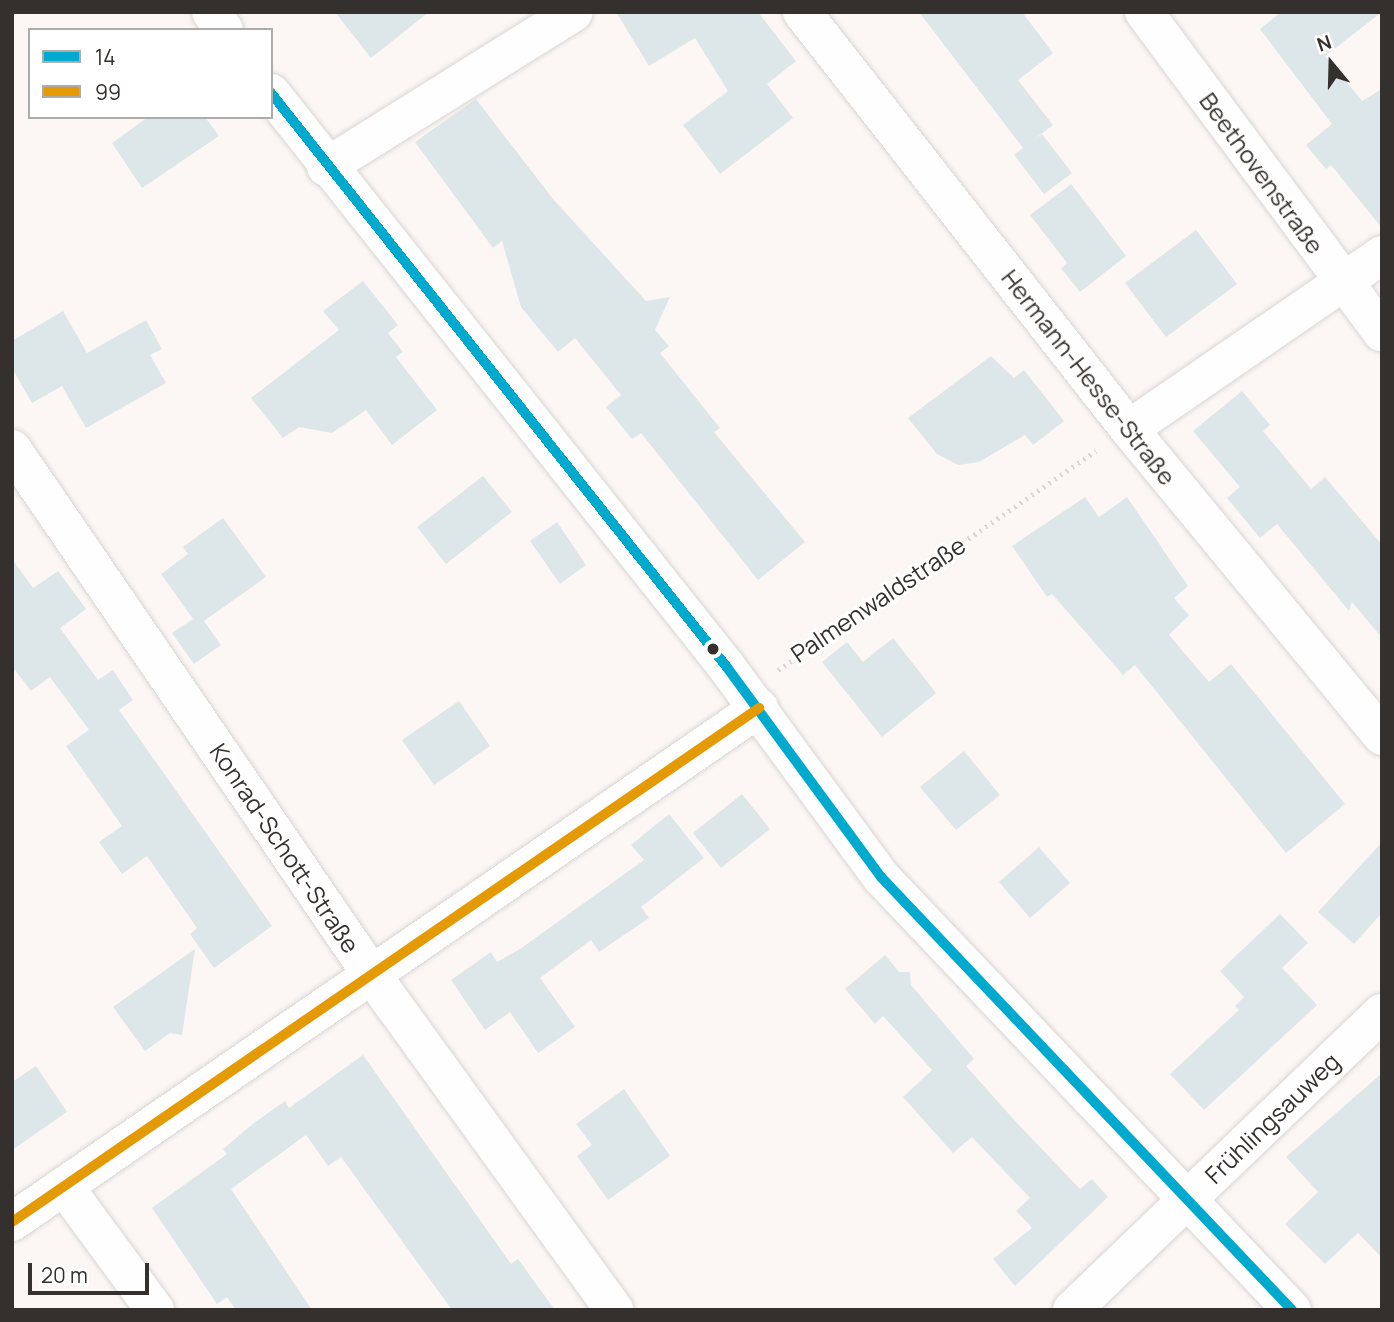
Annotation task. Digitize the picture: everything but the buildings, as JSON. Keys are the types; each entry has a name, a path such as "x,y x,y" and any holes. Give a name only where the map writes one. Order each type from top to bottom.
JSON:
{"street":[{"path":"211,12 223,28"},
{"path":"326,167 574,12"},
{"name":"Hermann-Hesse-Straße","path":"802,12 1129,429 1382,736"},
{"name":"Beethovenstraße","path":"1144,12 1341,283 1382,332"},
{"path":"273,96 326,167 759,708 881,877 1292,1310"},
{"path":"1129,429 1382,255"},
{"name":"Konrad-Schott-Straße","path":"12,449 374,978 614,1310"},
{"path":"12,1222 374,978 759,708"},
{"name":"Frühlingsauweg","path":"1072,1310 1382,1013"},
{"path":"64,1186 155,1310"}],"path":[{"name":"Palmenwaldstraße","path":"759,708 780,665 1129,429"}],"transit line":[{"name":"14","path":"273,96 726,666 881,877 1292,1310"},
{"name":"99","path":"12,1222 759,708"}]}
